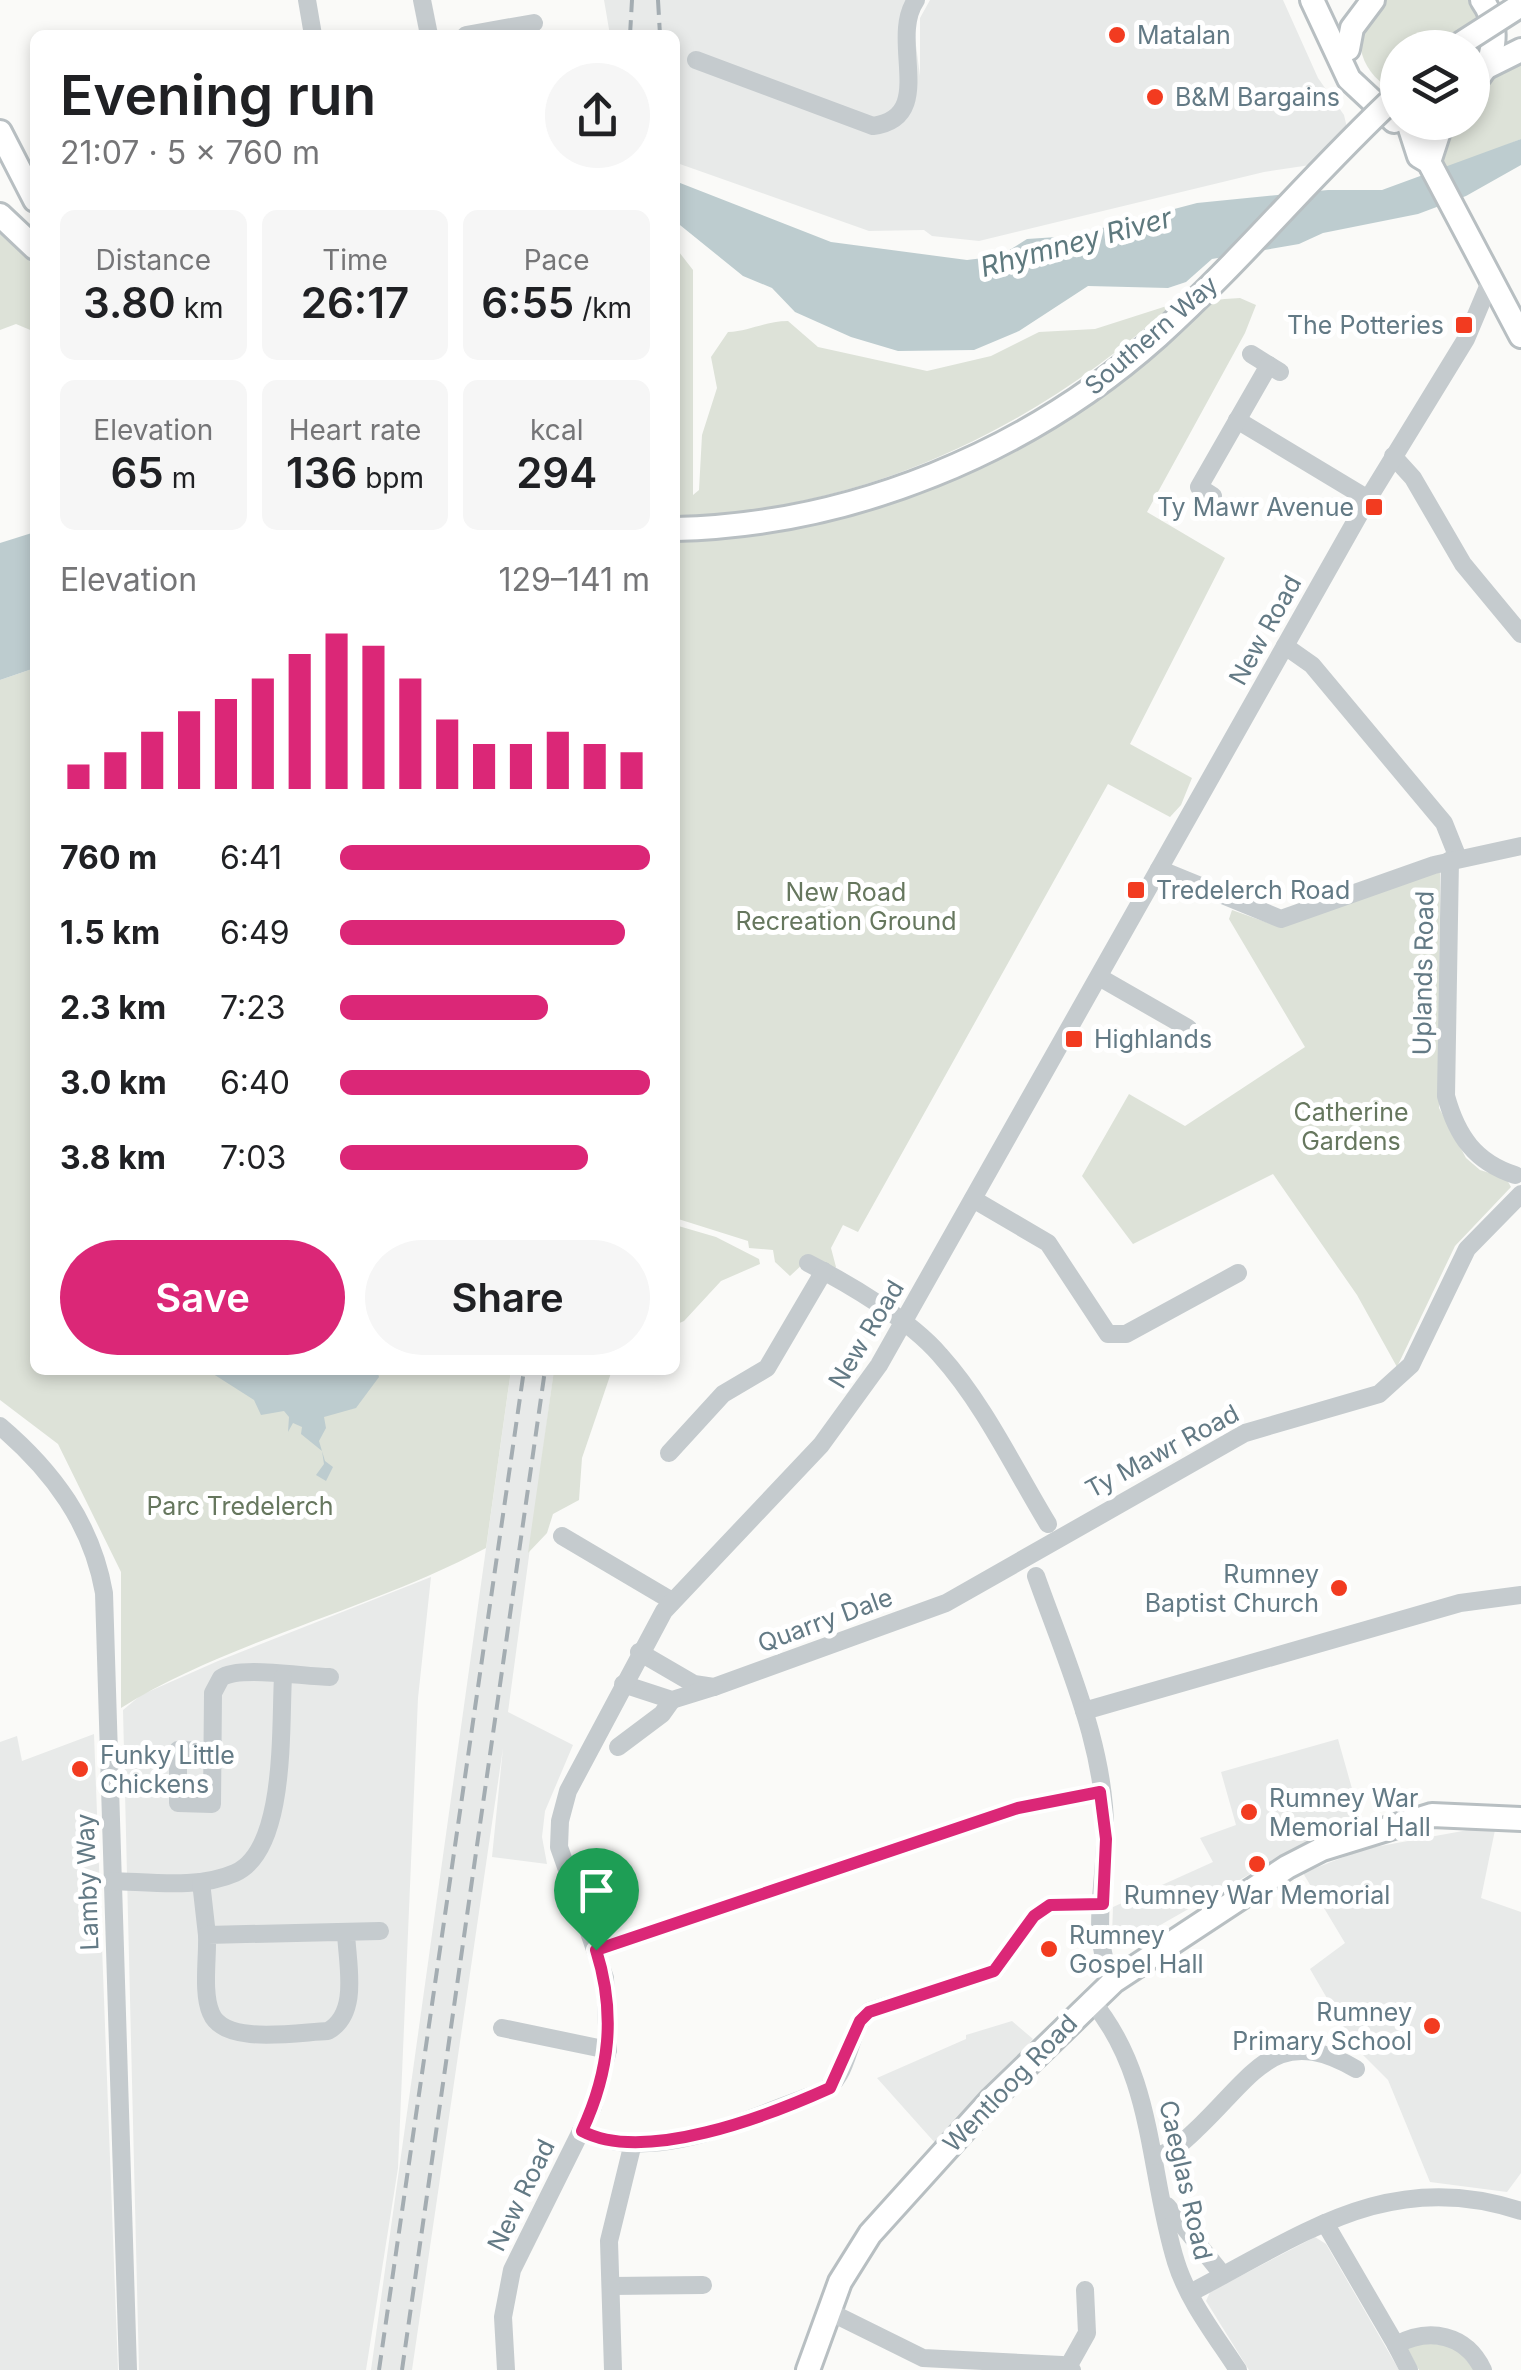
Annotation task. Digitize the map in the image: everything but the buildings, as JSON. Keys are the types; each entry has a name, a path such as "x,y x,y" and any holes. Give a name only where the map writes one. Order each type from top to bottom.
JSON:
{"main road":[{"path":"1312,0 1349,79 1385,108 1411,151 1424,159"},
{"path":"1322,0 1362,76 1380,89"},
{"path":"1348,49 1352,28 1373,0"},
{"path":"1482,0 1493,15 1496,33 1490,48"},
{"path":"1482,30 1521,5"},
{"path":"1490,69 1521,50"},
{"name":"Southern Way","path":"680,529 779,519 875,496 967,460 1046,418 1099,383 1169,325 1380,116"},
{"path":"0,132 30,190"},
{"path":"1416,140 1470,234 1488,253 1519,322"},
{"path":"1424,159 1433,140"},
{"path":"0,215 30,243"},
{"path":"1470,234 1490,282 1519,322"},
{"name":"Wentloog Road","path":"808,2370 848,2266 885,2216 1091,2000 1114,1981 1322,1849 1432,1816 1521,1819"}],"street":[{"path":"308,0 312,30"},
{"path":"422,0 429,30"},
{"path":"696,60 873,126 885,124 898,119 908,106 905,22 916,0"},
{"path":"494,30 534,23"},
{"name":"New Road","path":"506,2370 503,2317 512,2270 582,2131 598,2092 608,2050 607,1989 563,1864 560,1821 576,1774 639,1652 672,1601 838,1425 903,1324 1368,499 1466,339 1490,282"},
{"path":"1466,339 1490,319 1519,322"},
{"path":"1213,496 1199,487 1237,420 1274,368 1251,354"},
{"path":"1237,420 1368,499"},
{"path":"1393,456 1413,478 1463,564 1521,634"},
{"name":"Uplands Road","path":"1285,646 1312,665 1444,823 1454,859 1446,1096 1455,1123 1473,1152 1515,1175"},
{"path":"1159,869 1281,919 1454,859 1521,846"},
{"path":"1099,976 1188,1028"},
{"name":"Ty Mawr Road","path":"1024,1558 1245,1433 1354,1404 1389,1387 1410,1365 1467,1249 1521,1194"},
{"path":"973,1199 1048,1243 1108,1334 1126,1334 1238,1273"},
{"path":"669,1453 714,1402 767,1368 816,1267 927,1341 958,1376 1048,1524"},
{"name":"Lamby Way","path":"0,1426 67,1497 89,1537 100,1571 109,1702 128,2370"},
{"path":"562,1536 672,1601"},
{"name":"Quarry Dale","path":"672,1700 946,1602 1024,1558"},
{"path":"1036,1576 1084,1710 1100,1792 1106,1839 1102,1955 1114,1981"},
{"path":"1084,1710 1460,1602 1521,1594"},
{"path":"639,1652 694,1684 714,1686"},
{"path":"212,1751 212,1693 220,1678 244,1671 330,1678"},
{"path":"112,1881 201,1882 238,1872 266,1839 274,1813 283,1677"},
{"path":"618,1747 662,1714 672,1700 623,1684"},
{"path":"596,1950 1018,1808 1100,1792"},
{"path":"201,1882 209,2010 217,2024 233,2034 328,2032 340,2024 348,2009 346,1932"},
{"path":"582,2131 609,2142 633,2143 698,2133 830,2088 860,2021 869,2012 994,1971 1034,1916 1050,1905 1103,1904"},
{"path":"207,1935 380,1932"},
{"name":"Caeglas Road","path":"1091,2000 1114,2029 1130,2064 1155,2156 1174,2258 1190,2293 1238,2370"},
{"path":"502,2028 608,2050"},
{"path":"1155,2156 1175,2149 1266,2063 1285,2051 1324,2051 1356,2069"},
{"path":"613,2370 610,2231 633,2143"},
{"path":"1190,2293 1325,2222 1371,2203 1422,2195 1474,2198 1521,2210"},
{"path":"1164,2203 1223,2275"},
{"path":"1325,2222 1410,2370"},
{"path":"610,2286 703,2285"},
{"path":"830,2312 923,2358 1070,2368 1088,2332 1085,2290"},
{"path":"1396,2345 1424,2335 1450,2338 1470,2350 1483,2370"}],"shaded area":[{"path":"604,0 925,0 913,22 920,76 920,18 930,0 1283,0 1318,78 1344,115 1348,132 1317,164 1264,172 979,241 932,236 924,230 869,231 680,164 680,30 609,30"},
{"path":"510,1375 553,1375 508,1712 573,1745 545,1811 542,1837 547,1864 492,1857 503,1748 412,2370 371,2370"},
{"path":"431,1577 418,1698 398,2168 366,2370 139,2370 123,1710 141,1695 218,1661"},
{"path":"94,1734 118,2370 0,2370 0,1742 17,1736 22,1761"},
{"path":"1338,1739 1362,1824 1310,1840 1134,1940 1127,1927 1112,1935 1113,1907 1213,1862 1200,1838 1236,1825 1221,1772"},
{"name":"Rumney Primary School","path":"1468,1830 1495,1830 1481,1898 1521,1912 1521,2173 1507,2192 1430,2182 1388,2080 1356,2048 1310,1969 1345,1943 1303,1873 1364,1849"},
{"path":"1012,2021 1033,2039 936,2144 877,2078 966,2039 966,2035"},
{"path":"1315,2237 1326,2244 1399,2370 1249,2370 1206,2301 1210,2292"}],"green space":[{"path":"1387,0 1469,0 1481,14 1459,30 1380,30 1380,81 1367,66 1361,43 1362,31 1375,9"},
{"path":"1521,60 1521,139 1448,169 1440,165 1445,140 1490,140 1490,81"},
{"path":"0,234 30,261 30,330 16,324 0,330"},
{"path":"680,253 693,270 693,495 699,490 702,435 717,388 711,357 728,332 788,321 818,347 927,371 991,356 1039,332 1095,329 1173,304 1063,389 1004,425 943,455 879,480 745,511 680,517"},
{"name":"New Road Recreation Ground","path":"1240,298 1256,305 1245,333 1147,512 1225,558 1130,744 1192,778 1181,805 1170,817 1108,784 858,1232 843,1225 831,1248 836,1267 833,1270 804,1263 790,1276 775,1262 773,1250 749,1248 748,1241 680,1220 680,542 825,521 921,493 967,474 1013,452 1085,408 1153,356 1198,312 1221,299"},
{"name":"Parc Tredelerch","path":"30,670 30,1375 510,1375 486,1548 395,1590 207,1663 121,1708 121,1572 58,1444 0,1400 0,680"},
{"name":"Catherine Gardens","path":"1434,871 1440,873 1439,1108 1466,1158 1480,1170 1506,1178 1511,1187 1455,1246 1397,1367 1357,1295 1273,1174 1133,1244 1082,1176 1129,1094 1185,1126 1305,1047 1229,919 1232,910 1280,927"},
{"path":"680,1226 716,1237 759,1259 760,1264 721,1281 680,1323"},
{"path":"553,1375 610,1375 582,1458 579,1500 553,1514 547,1533 528,1553"},
{"path":"1421,2342 1455,2347 1475,2370 1419,2370 1407,2348"}],"water":[{"name":"Rhymney River","path":"1521,139 1521,165 1466,196 1418,214 1323,233 1299,244 1212,259 1186,282 1168,288 1088,286 1019,331 974,350 898,351 851,337 795,312 772,288 743,276 680,225 680,183 831,242 967,260 1000,256 1027,239 1072,236 1197,203 1328,190 1382,190"},
{"path":"30,534 30,670 0,680 0,543"},
{"path":"215,1375 379,1377 356,1408 324,1417 326,1428 319,1441 322,1451 301,1434 302,1427 293,1423 288,1432 289,1417 284,1411 261,1415 254,1400"},
{"path":"322,1451 325,1461 333,1467 326,1481 316,1475 324,1464"}],"railway":[{"path":"630,30 632,0"},
{"path":"658,0 660,30"},
{"path":"379,2370 523,1375"},
{"path":"402,2370 544,1375"}],"place":[{"name":"Matalan","path":"1117,35"},
{"name":"B&M Bargains","path":"1155,97"},
{"name":"The Potteries","path":"1464,325"},
{"name":"Ty Mawr Avenue","path":"1374,507"},
{"name":"Tredelerch Road","path":"1136,890"},
{"name":"Highlands","path":"1074,1039"},
{"name":"Rumney Baptist Church","path":"1339,1588"},
{"name":"Funky Little Chickens","path":"80,1769"},
{"name":"Rumney War Memorial Hall","path":"1249,1812"},
{"name":"Rumney War Memorial","path":"1257,1864"},
{"name":"Rumney Gospel Hall","path":"1049,1949"},
{"name":"Rumney Primary School","path":"1432,2026"}],"route":[{"path":"1100,1792 1106,1839 1103,1904 1050,1905 1034,1916 994,1971 869,2012 860,2021 830,2088 698,2133 616,2143 582,2131 598,2092 608,2050 607,1989 596,1950 1018,1808 1100,1792"}]}
